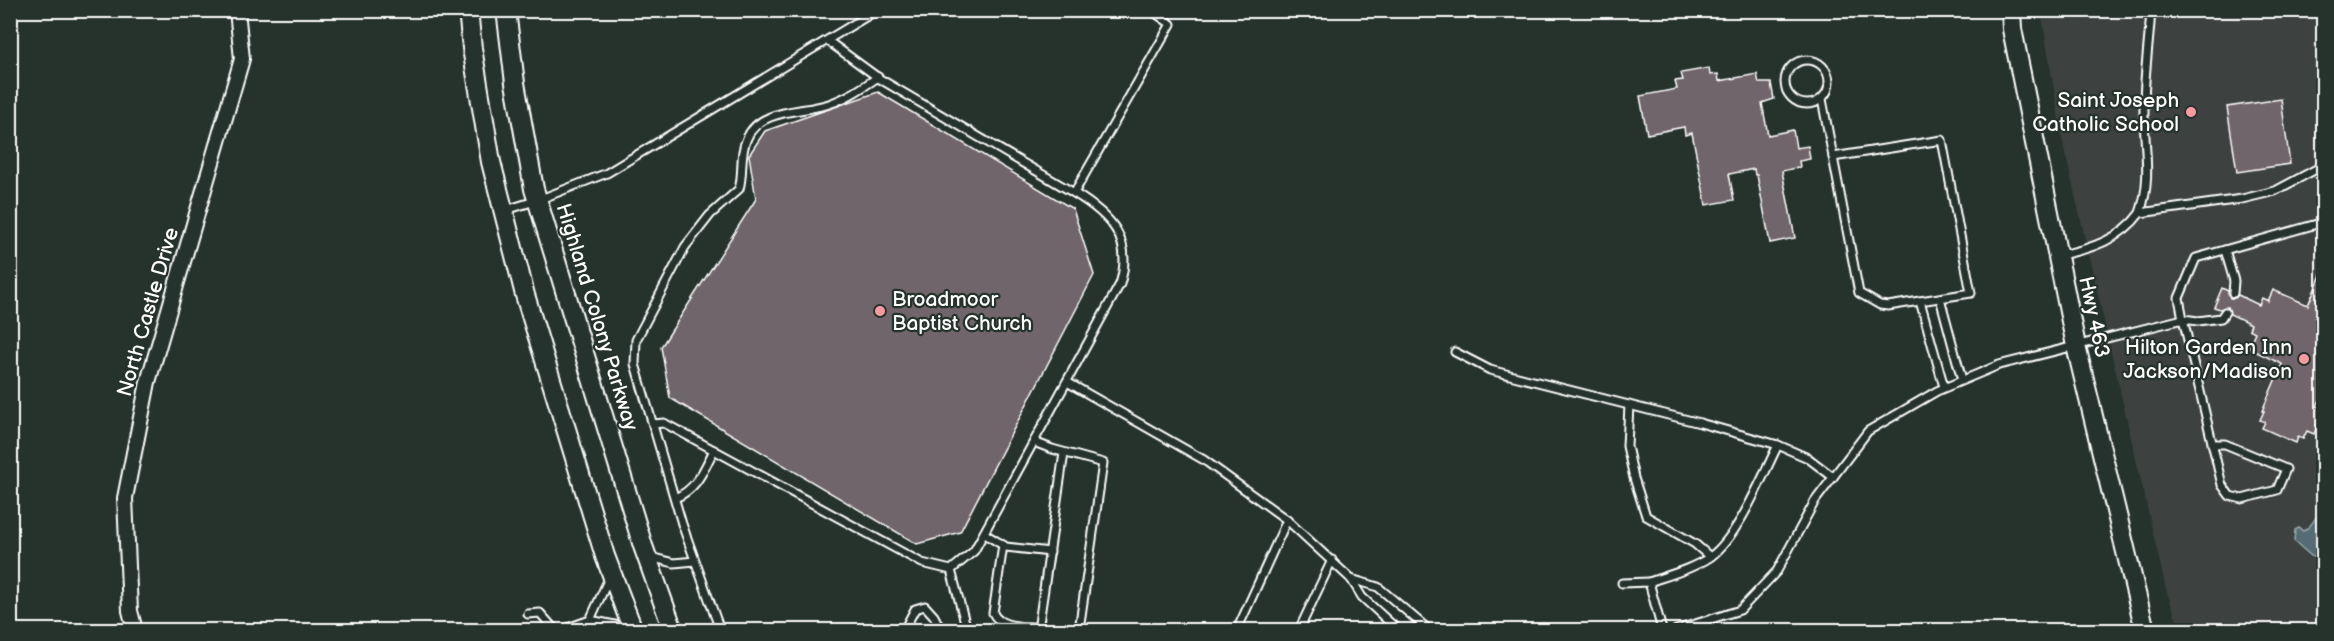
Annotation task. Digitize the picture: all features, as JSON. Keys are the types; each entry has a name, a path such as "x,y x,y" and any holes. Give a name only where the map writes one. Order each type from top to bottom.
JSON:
{"street":[{"name":"North Castle Drive","path":"135,630 130,611 124,498 148,382 242,60 237,10"},
{"path":"468,10 491,162 525,295 611,573 632,630"},
{"name":"Highland Colony Parkway","path":"506,10 515,83 538,200 644,547 674,630"},
{"name":"Hwy 463","path":"2011,10 2012,29 2076,346 2145,630"}],"lane":[{"path":"503,210 538,200 607,173 876,10"},
{"path":"1074,193 1171,24 1151,10"},
{"path":"2058,256 2090,249 2120,234 2140,213 2146,195 2148,177 2144,108 2151,10"},
{"path":"828,41 878,77 1099,208 1114,224 1121,244 1123,272 1113,299 985,534 974,551 951,570"},
{"path":"1822,99 1813,104 1805,104 1791,97 1785,82 1791,68 1804,61 1817,63 1823,67 1829,78 1829,86 1822,99 1833,157 1859,293 1880,305 1971,293 1941,140 1833,157"},
{"path":"720,630 695,561 635,364 636,340 685,247 710,215 739,189 742,153 753,128 769,118 835,102 878,77"},
{"path":"2140,213 2242,199 2290,184 2324,165"},
{"path":"2212,444 2225,444 2286,469 2277,490 2242,499 2230,496 2222,485 2212,444 2183,319 2179,298 2196,258 2324,222"},
{"path":"2225,250 2234,281 2233,293"},
{"path":"1940,298 1962,380"},
{"path":"1920,301 1944,387"},
{"path":"1676,630 1740,610 1777,571 1815,501 1868,431 1944,387 1999,365 2183,319 2210,321 2222,318 2225,312"},
{"path":"1455,352 1490,370 1778,446 1809,458 1833,477"},
{"path":"1067,382 1204,460 1287,520 1332,560 1351,579 1362,597 1398,630"},
{"path":"1629,405 1628,446 1634,478 1647,516 1695,544 1710,557"},
{"path":"653,424 664,423 922,563 951,570"},
{"path":"1034,442 1103,463 1079,630"},
{"path":"1622,583 1649,582 1688,568 1710,557 1726,541 1778,446"},
{"path":"675,498 687,494 693,487 714,450"},
{"path":"1003,546 993,605 995,618 1005,624 1039,629 1064,453"},
{"path":"1237,630 1287,520"},
{"path":"985,534 1003,546 1050,552"},
{"path":"644,547 650,557 662,561 695,561"},
{"path":"1299,630 1332,560"},
{"path":"951,570 967,630"},
{"path":"590,620 611,573"},
{"path":"1351,579 1378,587 1429,630"},
{"path":"1649,582 1662,630"},
{"path":"904,630 915,609 925,606 934,616 941,630"},
{"path":"528,614 540,613 555,630"},
{"path":"567,630 590,620 632,630"}],"shaded area":[{"path":"2041,11 2323,11 2323,630 2180,630 2166,589 2063,143"}],"water":[{"path":"2323,503 2323,563 2294,541 2295,530 2299,528 2303,531 2310,526"}],"building":[{"path":"1709,68 1710,75 1718,74 1719,81 1757,74 1759,83 1771,83 1774,99 1762,103 1768,135 1793,130 1796,148 1808,146 1810,159 1799,161 1800,167 1782,171 1795,238 1770,243 1754,169 1729,174 1734,200 1706,205 1692,133 1685,135 1684,127 1647,134 1640,96 1677,89 1675,81 1683,80 1681,73"},
{"name":"Broadmoor Baptist Church","path":"878,92 1073,209 1094,275 960,532 917,544 670,398 661,347 756,199 749,155 765,131"},
{"path":"2281,99 2290,164 2237,172 2227,107"},
{"name":"Hilton Garden Inn Jackson/Madison","path":"2324,268 2324,392 2317,406 2324,411 2314,434 2307,431 2303,439 2298,437 2296,443 2262,428 2265,422 2260,420 2282,364 2248,348 2255,332 2249,329 2251,324 2230,314 2228,307 2220,309 2214,307 2222,288 2228,291 2230,298 2238,295 2259,305 2262,298 2268,301 2273,290 2308,305"}],"place":[{"name":"Saint Joseph Catholic School","path":"2191,112"},
{"name":"Broadmoor Baptist Church","path":"880,311"},
{"name":"Hilton Garden Inn Jackson/Madison","path":"2304,359"}]}
